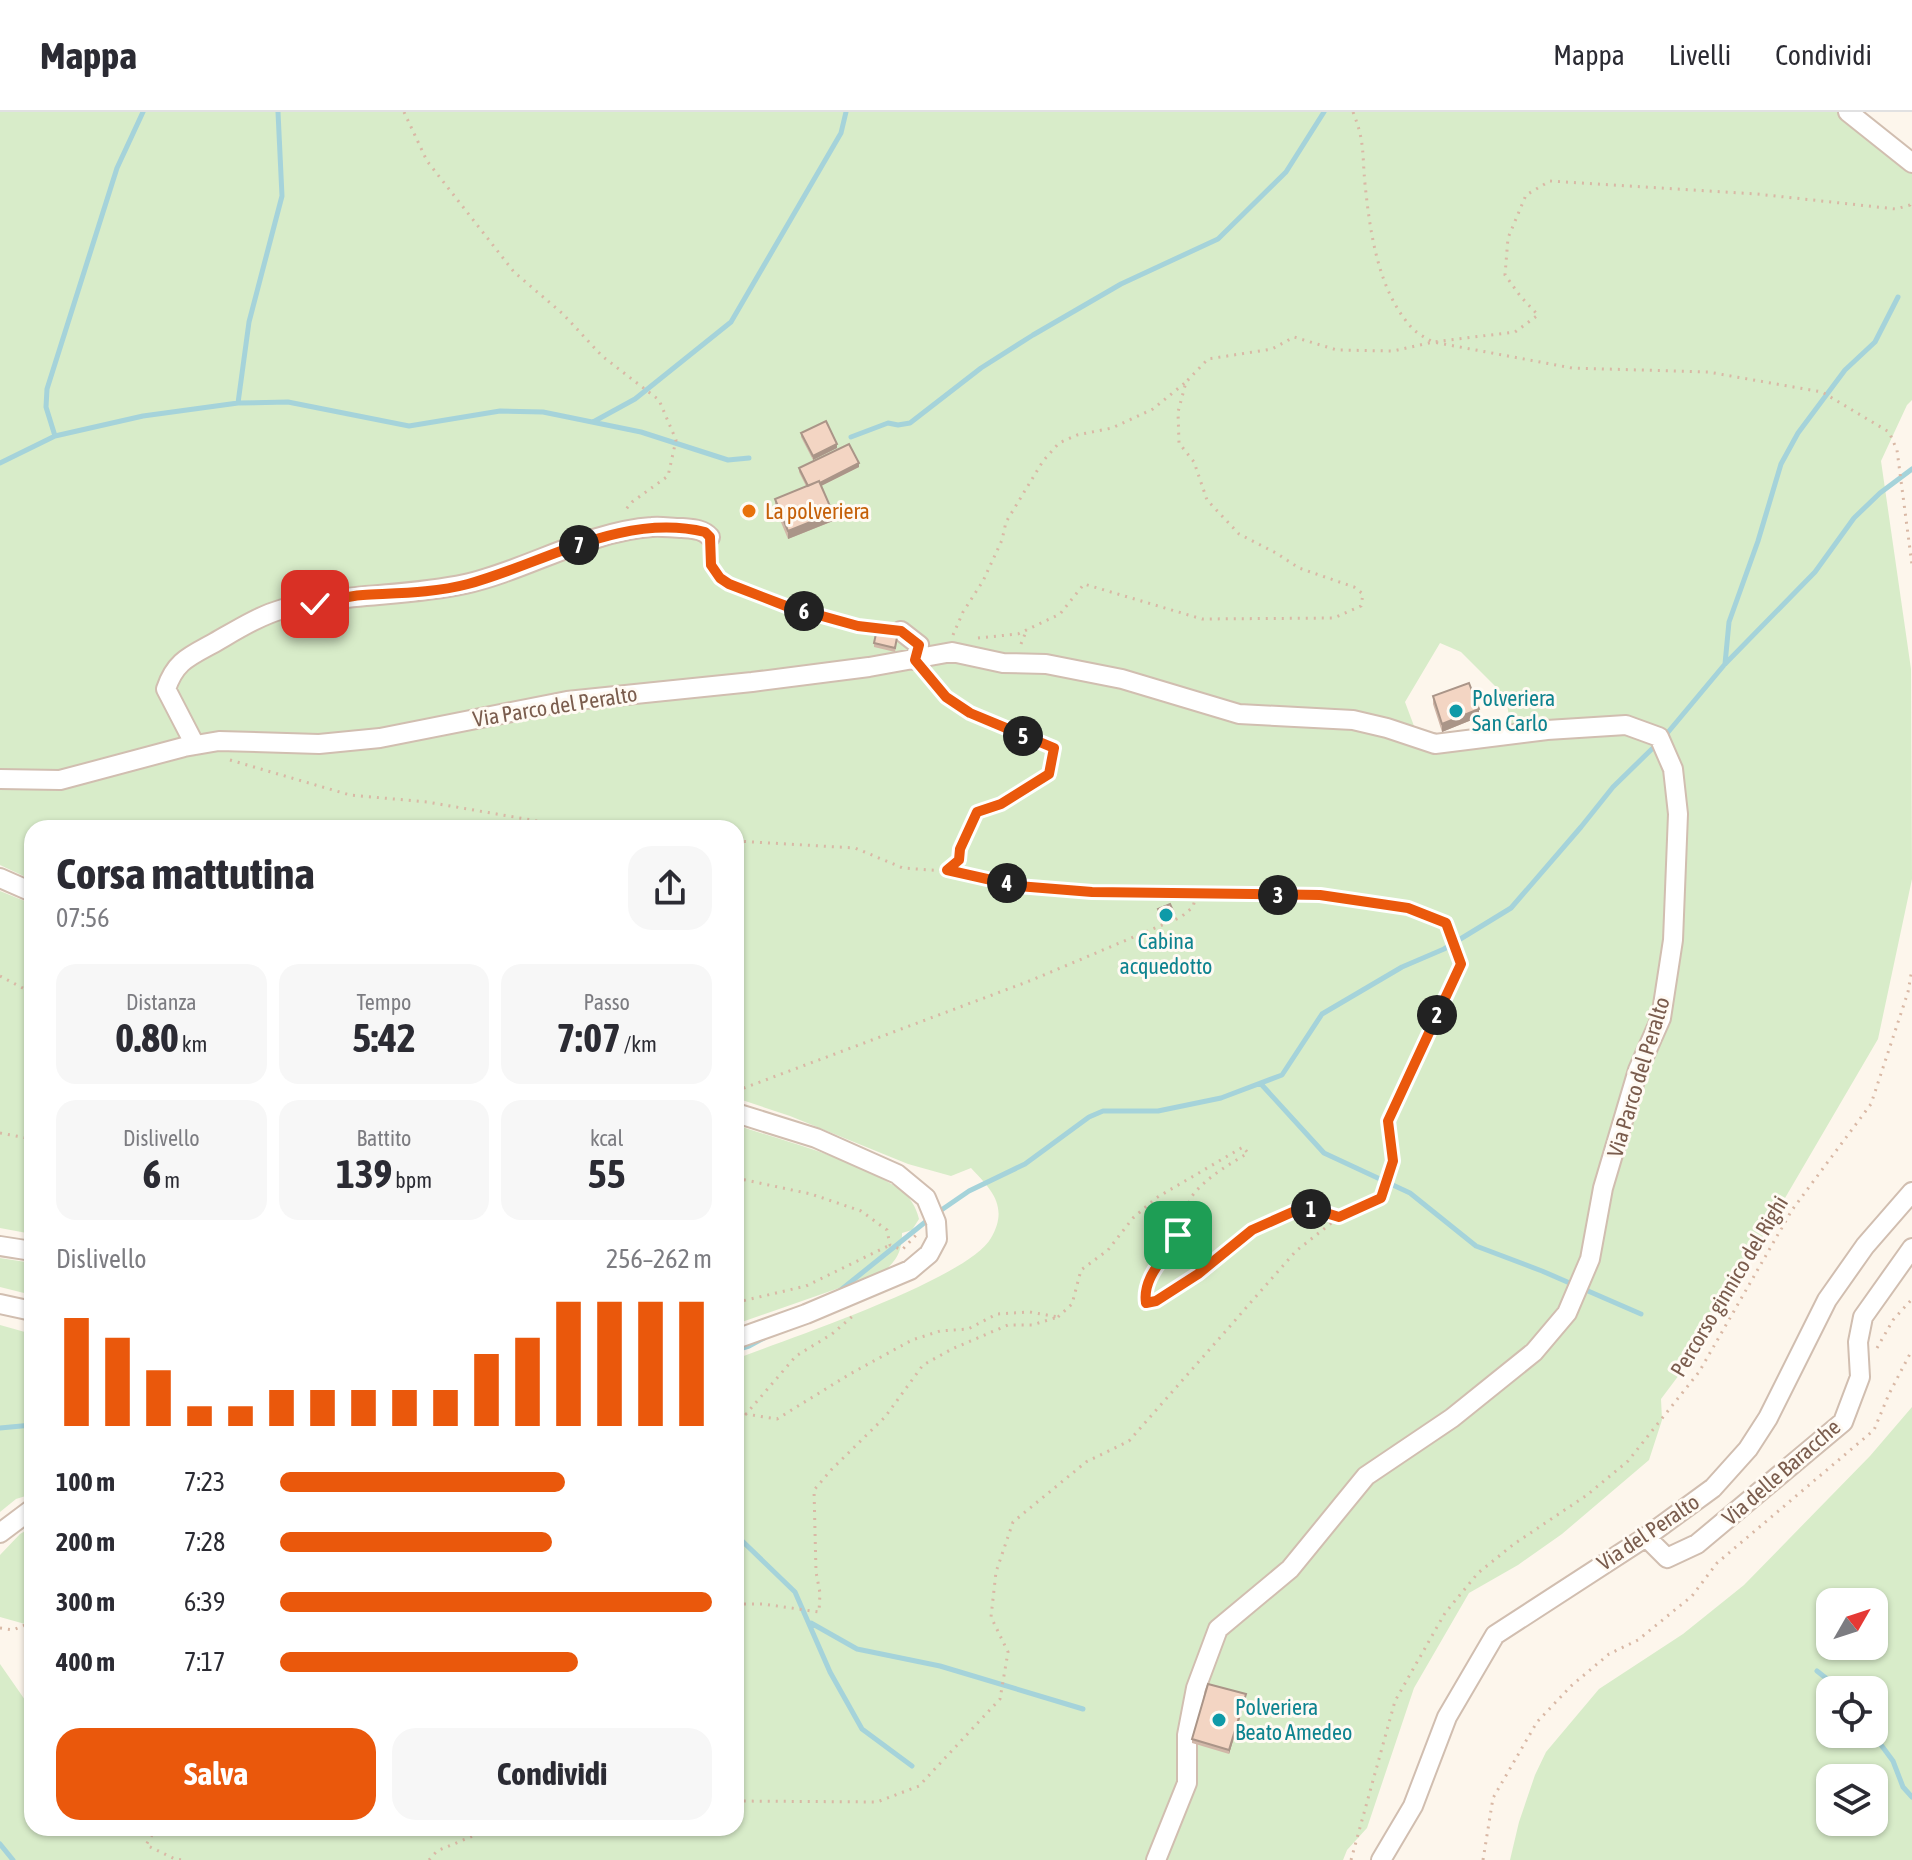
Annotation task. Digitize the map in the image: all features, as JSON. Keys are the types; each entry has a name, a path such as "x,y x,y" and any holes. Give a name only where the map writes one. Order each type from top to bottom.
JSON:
{"street":[{"path":"1848,112 1912,163"},
{"path":"195,745 166,689 172,672 187,658 256,619 284,608 360,595 397,603 466,584 603,537 651,527 695,529 710,537"},
{"path":"901,631 919,645 915,660"},
{"name":"Via Parco del Peralto","path":"0,779 60,780 219,741 319,744 380,738 567,701 752,682 915,660 952,652 1003,663 1046,664 1122,679 1239,714 1353,720 1435,744 1547,730 1626,725 1659,737 1673,769 1678,814 1673,940 1661,1018 1638,1070 1603,1188 1590,1259 1567,1313 1534,1352 1499,1381 1452,1418 1366,1476 1290,1569 1218,1629 1196,1688 1187,1735 1187,1783 1156,1860"},
{"path":"0,878 24,888"},
{"path":"744,1116 816,1138 897,1174 926,1198 936,1222 937,1239 929,1254 910,1270 744,1336"},
{"name":"Via del Peralto","path":"1381,1860 1413,1806 1447,1717 1495,1635 1646,1537 1713,1488 1748,1449 1788,1380 1827,1300 1865,1246 1912,1192"},
{"path":"0,1246 24,1250"},
{"path":"1860,1377 1858,1342 1863,1317 1912,1248"},
{"path":"0,1304 24,1309"},
{"name":"Via delle Baracche","path":"1646,1537 1667,1558 1697,1544 1843,1422 1860,1377"},
{"path":"0,1533 24,1513"}],"path":[{"path":"404,112 427,161 514,272 563,314 602,356 659,400 676,440 668,476 632,502 622,514"},
{"path":"1353,112 1363,137 1365,180 1375,250 1392,299 1414,330 1433,342 1572,368 1708,372 1822,392 1889,432 1897,450 1912,565"},
{"path":"952,639 1002,540 1006,522 1043,461 1059,443 1077,435 1112,428 1153,409 1208,359 1272,349 1294,337 1337,350 1393,351 1433,342 1515,332 1538,315 1505,275 1508,238 1526,195 1550,181 1757,194 1896,209 1911,205 1912,199"},
{"path":"1027,629 1060,614 1084,584 1202,619 1334,618 1361,606 1363,594 1354,587 1299,568 1239,534 1207,500 1194,462 1179,443 1178,412 1186,382"},
{"path":"710,537 711,565 720,578 729,584 786,606 858,626 901,631"},
{"path":"915,660 946,697 970,713 1054,748 1049,774 1001,804 977,812 960,849 959,860 947,870"},
{"path":"195,745 243,766 350,795 427,802 532,820"},
{"path":"744,841 855,848 903,868 947,870 1018,886 1092,892 1320,895 1408,908 1446,923 1461,964 1388,1121 1393,1161 1381,1198 1339,1217 1296,1251 1129,1441 1086,1462 1013,1522 996,1572 991,1617 1008,1652 1000,1699 919,1786 877,1802 744,1801"},
{"path":"744,1088 1059,969 1181,917 1193,907 1196,895"},
{"name":"Percorso ginnico del Righi","path":"1351,1860 1395,1701 1445,1613 1478,1573 1514,1544 1587,1495 1628,1461 1699,1372 1792,1210 1871,1104 1908,992 1912,969"},
{"path":"0,976 24,989"},
{"path":"0,1133 24,1138"},
{"path":"744,1604 819,1612 814,1490 885,1417 923,1365 1008,1325 1032,1325 1058,1317 1072,1304 1081,1270 1108,1250 1133,1218 1156,1198 1243,1147 1248,1153 1219,1170 1195,1191 1178,1235 1158,1263 1144,1291 1146,1303 1156,1301 1198,1274 1252,1230 1297,1210 1313,1209 1339,1217"},
{"path":"744,1180 811,1194 861,1211 887,1230 890,1245"},
{"path":"744,1301 806,1286 890,1245 902,1250 913,1237 936,1222"},
{"path":"1860,1377 1893,1320 1912,1299"},
{"path":"856,1313 832,1334 796,1356 746,1414 777,1419 887,1353 940,1331 968,1329 997,1314 1030,1312 1058,1317"},
{"path":"1483,1860 1493,1798 1537,1722 1571,1686 1609,1654 1638,1640 1692,1596 1717,1563 1874,1430 1912,1350"},
{"path":"0,1628 13,1630 24,1625"},
{"path":"151,1836 146,1845 184,1860"},
{"path":"429,1860 437,1851 473,1836"}],"green space":[{"path":"0,112 1838,112 1867,131 1912,172 1912,400 1881,461 1911,669 1912,879 1878,1039 1691,1359 1661,1399 1662,1420 1649,1460 1562,1534 1518,1565 1469,1593 1414,1688 1367,1828 1347,1850 1343,1860 0,1860 0,1664 24,1698 24,1836 744,1836 744,1356 874,1306 949,1271 976,1254 991,1238 998,1217 996,1200 971,1168 951,1176 908,1164 744,1101 744,820 24,820 24,876 0,865","holes":["1440,643 1461,652 1506,697 1513,743 1423,750 1405,702"]},
{"path":"0,891 24,901 24,1232 0,1228"},
{"path":"744,1128 842,1160 903,1192 912,1202 919,1219 912,1230 902,1233 898,1255 882,1273 744,1321"},
{"path":"0,1258 24,1262 24,1293 0,1287"},
{"path":"0,1325 24,1332 24,1496 0,1512"},
{"path":"1912,1407 1912,1860 1510,1860 1519,1822 1546,1752 1599,1689 1683,1634 1744,1585 1870,1456"},
{"path":"24,1532 24,1624 0,1617 0,1555"}],"building":[{"path":"826,421 837,444 813,456 801,433"},
{"path":"849,444 859,463 808,486 799,468"},
{"path":"819,481 833,513 788,531 775,499"},
{"path":"877,629 898,632 895,648 874,643"},
{"name":"Polveriera San Carlo","path":"1469,683 1479,709 1442,724 1433,696"},
{"path":"1170,904 1174,913 1162,918 1158,909"},
{"name":"Polveriera Beato Amedeo","path":"1208,1684 1246,1694 1229,1750 1192,1739"}],"waterway":[{"path":"55,436 46,407 47,389 117,168 143,112"},
{"path":"238,403 249,322 282,196 278,112"},
{"path":"593,422 635,399 731,322 841,133 846,112"},
{"path":"851,437 888,423 910,423 981,368 1033,335 1121,284 1218,239 1286,172 1324,112"},
{"path":"1725,664 1729,622 1781,464 1798,433 1845,370 1875,342 1898,297"},
{"path":"0,463 55,436 143,416 238,403 288,402 409,426 500,411 543,412 641,432 728,460 749,458"},
{"path":"1664,737 1725,664 1815,572 1854,518 1912,469"},
{"path":"937,1213 969,1191 1025,1164 1089,1117 1103,1111 1158,1111 1221,1098 1282,1075 1322,1014 1402,967 1444,949 1511,908 1613,787 1657,744"},
{"path":"1261,1084 1324,1153 1410,1193 1476,1246 1641,1314"},
{"path":"837,1293 929,1219"},
{"path":"744,1348 764,1338"},
{"path":"0,1428 24,1426"},
{"path":"744,1543 795,1592 830,1672 862,1729 912,1766"},
{"path":"811,1623 857,1649 940,1666 1083,1709"},
{"path":"1817,1671 1823,1676"},
{"path":"1883,1748 1893,1761 1903,1787 1912,1797"},
{"path":"0,1844 13,1860"}],"place":[{"name":"La polveriera","path":"749,511"},
{"name":"Polveriera San Carlo","path":"1456,711"},
{"name":"Cabina acquedotto","path":"1166,915"},
{"name":"Polveriera Beato Amedeo","path":"1219,1720"}],"route":[{"path":"315,604 360,595 398,595 466,584 603,537 651,527 695,529 710,537 711,565 720,578 729,584 786,606 858,626 901,631 919,645 915,660 946,697 970,713 1054,748 1049,774 1001,804 977,812 960,849 959,860 947,870 1018,886 1092,892 1320,895 1408,908 1446,923 1461,964 1388,1121 1393,1161 1381,1198 1339,1217 1313,1209 1297,1210 1252,1230 1198,1274 1156,1301 1146,1303 1144,1291 1158,1263 1178,1235"}]}
